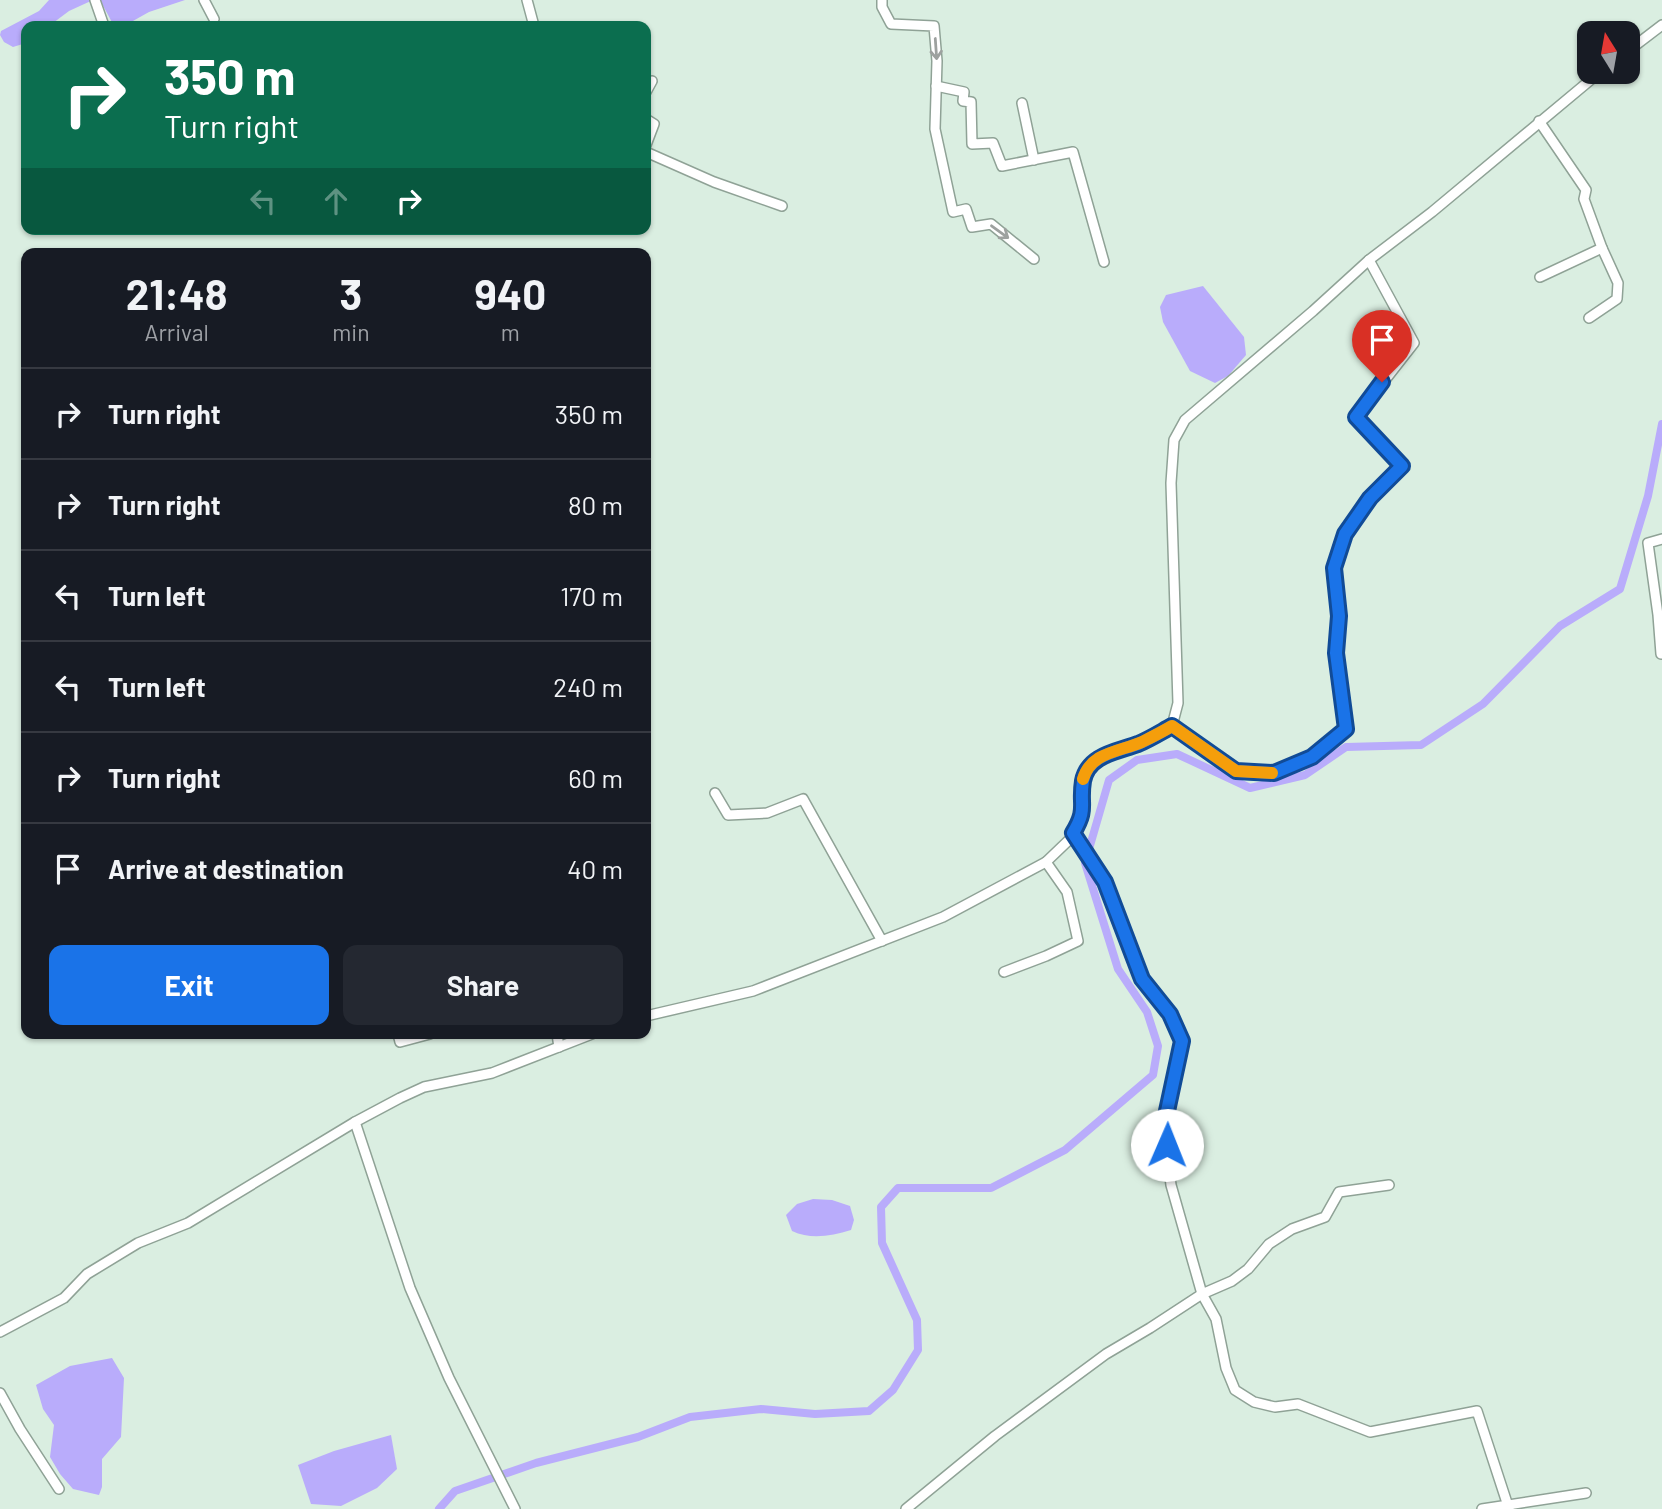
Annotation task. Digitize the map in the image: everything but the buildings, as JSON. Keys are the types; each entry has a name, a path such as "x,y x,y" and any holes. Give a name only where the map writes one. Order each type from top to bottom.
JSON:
{"street":[{"path":"96,0 102,21"},
{"path":"204,0 214,19"},
{"path":"527,0 533,21"},
{"path":"882,0 882,7 891,23 934,26 935,129 953,212 966,209 972,226 992,224 1034,259"},
{"path":"1640,42 1662,25"},
{"path":"651,1015 753,991 943,917 1046,862 1074,836 1083,817 1082,784 1086,769 1101,756 1140,743 1172,726 1178,703 1171,483 1174,440 1185,420 1369,260 1432,212 1585,84"},
{"path":"936,86 964,92 963,101 971,102 972,144 993,143 1002,166 1073,152 1104,262"},
{"path":"1022,103 1034,160"},
{"path":"1539,121 1586,190 1584,199 1618,283 1617,299 1589,318"},
{"path":"651,154 714,183 782,206"},
{"path":"1540,277 1602,248"},
{"path":"1172,726 1236,771 1274,773 1312,757 1346,729 1336,653 1339,616 1334,568 1345,534 1370,498 1402,466 1356,417 1415,343 1369,260"},
{"path":"1661,654 1648,543 1662,539"},
{"path":"715,793 728,815 767,813 803,799 882,941"},
{"path":"1074,836 1105,882 1142,979 1170,1014 1182,1041 1164,1125 1171,1185 1202,1294 1216,1319 1226,1368 1235,1390 1254,1402 1276,1407 1298,1404 1370,1432 1477,1411 1509,1507"},
{"path":"1004,972 1046,957 1078,941 1067,892 1046,862"},
{"path":"558,1039 559,1047"},
{"path":"0,1332 64,1298 87,1274 138,1243 188,1223 355,1122 424,1087 492,1073 579,1039"},
{"path":"355,1122 410,1287 449,1378 512,1505"},
{"path":"906,1509 995,1436 1076,1376 1202,1294 1232,1281 1248,1269 1269,1244 1292,1229 1325,1217 1339,1192 1389,1185"},
{"path":"0,1393 59,1489"},
{"path":"1482,1509 1587,1493"}],"shaded area":[{"path":"49,0 93,0 69,11 56,21 21,21 21,45 13,47 4,42 1,31 39,11"},
{"path":"100,0 185,0 149,12 133,21 111,21"},
{"path":"1203,286 1244,337 1246,355 1228,376 1215,383 1190,371 1163,322 1160,307 1166,295"},
{"path":"813,1199 832,1200 850,1206 854,1220 851,1230 821,1236 792,1231 786,1215 797,1204"},
{"path":"112,1358 124,1378 121,1437 102,1459 102,1487 99,1495 73,1489 50,1457 54,1425 43,1409 36,1385 70,1366"},
{"path":"391,1435 397,1469 377,1488 341,1506 311,1504 298,1465 334,1451"}],"waterway":[{"path":"439,1509 455,1491 536,1463 638,1437 690,1417 761,1409 815,1414 869,1411 893,1390 918,1350 917,1320 882,1243 881,1207 898,1188 991,1188 1065,1150 1153,1075 1158,1046 1147,1012 1118,969 1085,863 1109,780 1137,760 1177,754 1250,788 1305,775 1346,747 1421,745 1483,704 1560,626 1620,589 1648,496 1662,424"}],"slow traffic":[{"path":"1083,779 1086,769 1101,756 1140,743 1172,726 1236,771 1272,773"}],"route":[{"path":"1167,1145 1164,1125 1182,1041 1170,1014 1142,979 1105,882 1073,833 1083,817 1082,784 1086,769 1101,756 1140,743 1172,726 1236,771 1274,773 1312,757 1346,729 1336,653 1339,616 1334,568 1345,534 1370,498 1402,466 1356,417 1382,382"}]}
